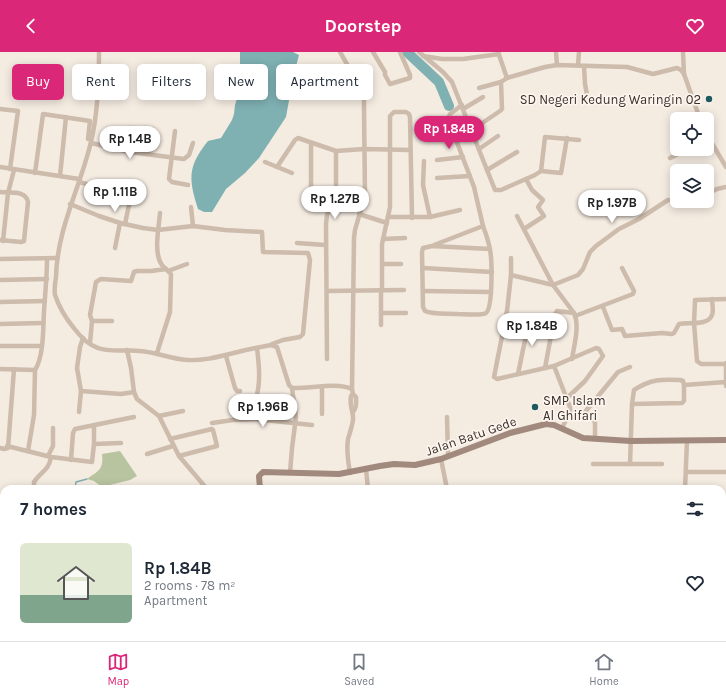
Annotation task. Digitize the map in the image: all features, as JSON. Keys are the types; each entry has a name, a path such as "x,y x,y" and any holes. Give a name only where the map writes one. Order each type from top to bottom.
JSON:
{"street":[{"path":"70,204 122,224 158,230 193,226 262,232 263,252 304,252 310,254 308,292 303,334 298,337 283,340 271,345 226,356 192,360 179,359 157,353 127,350 109,351 99,348 90,344 83,338 66,319 55,294 57,258 70,204 90,143 97,110 99,52"},
{"path":"340,52 363,94 365,195 354,238 353,391 356,397 356,408 353,412 348,448 350,473"},
{"path":"373,52 385,72 390,84 410,78 400,52"},
{"path":"419,52 450,79 472,130 493,188 496,190 501,190 541,171 561,173 567,138"},
{"path":"556,52 557,65"},
{"path":"579,52 588,100"},
{"path":"684,52 684,74 698,112"},
{"path":"423,56 442,59 462,59 499,53 507,78"},
{"path":"479,88 545,66 557,65 627,67 653,74 676,68 681,70 684,74"},
{"path":"472,130 502,109 500,82"},
{"path":"483,97 461,107 451,113 448,118 470,176 490,249 492,272 488,310 484,314 427,312 423,307 422,250 425,247 432,246 490,249"},
{"path":"0,109 18,111 8,193 6,219 2,241 21,242 24,240 28,199 22,194 8,193 0,192"},
{"path":"381,325 383,239 390,207 390,116 394,112 406,112 410,115 412,218"},
{"path":"36,173 43,114 88,120 91,122 78,180"},
{"path":"60,176 66,117"},
{"path":"122,150 129,128"},
{"path":"148,154 152,129"},
{"path":"176,131 169,175 170,181 175,184 188,186"},
{"path":"479,149 498,136"},
{"path":"435,138 455,137"},
{"path":"277,167 298,138 311,144 336,151 364,149 410,150"},
{"path":"541,171 544,138 567,138 579,140"},
{"path":"90,143 122,150 186,158 189,156 193,143"},
{"path":"311,144 310,192 316,197 333,199"},
{"path":"714,148 726,167"},
{"path":"327,359 325,245 327,215 336,187 336,151"},
{"path":"487,170 517,152"},
{"path":"670,158 674,156"},
{"path":"437,160 463,157"},
{"path":"265,162 292,173"},
{"path":"424,162 423,185 430,217"},
{"path":"0,167 60,176 128,195 130,200 115,248"},
{"path":"436,178 470,176"},
{"path":"524,229 544,216 538,207 542,200 532,190 526,179"},
{"path":"714,190 726,187"},
{"path":"511,275 553,285 578,275 583,269 592,249 619,230 670,200"},
{"path":"192,208 193,226"},
{"path":"388,217 430,217 460,210"},
{"path":"157,353 170,312 171,277 161,264 158,254 157,245 160,213"},
{"path":"359,214 387,223"},
{"path":"517,216 553,285 575,314 576,329 572,359"},
{"path":"0,218 6,219"},
{"path":"432,246 483,226"},
{"path":"383,239 405,238"},
{"path":"297,244 325,245"},
{"path":"0,259 57,258"},
{"path":"511,258 511,275 507,311 494,376 497,379 554,366 597,348 603,356 585,382 567,398"},
{"path":"28,451 34,415 35,370 39,364 44,301 48,279 47,259"},
{"path":"90,344 92,322 90,315 96,282 98,280 131,281 134,272 137,271 167,270 187,264"},
{"path":"382,264 400,264"},
{"path":"423,268 492,272"},
{"path":"546,368 555,314 559,311 575,314 603,307 634,293 622,268"},
{"path":"0,280 48,279"},
{"path":"327,291 404,290"},
{"path":"423,291 491,292"},
{"path":"726,298 695,300 694,323 697,361 701,364 726,364 726,386"},
{"path":"603,307 612,330 622,329 623,334 626,337 672,334 680,324 706,322 713,315 712,299"},
{"path":"0,302 44,301"},
{"path":"381,313 406,313"},
{"path":"518,374 530,316"},
{"path":"92,322 112,322"},
{"path":"0,324 43,323"},
{"path":"79,412 81,391 77,368 83,338"},
{"path":"271,345 276,346 279,350 290,386 292,388 296,411 296,424 290,473"},
{"path":"0,346 41,346"},
{"path":"256,348 259,371 259,385 256,398"},
{"path":"127,350 134,392 137,399 158,416 178,456 203,485"},
{"path":"226,356 235,388 237,391 240,391"},
{"path":"554,366 570,409 562,428"},
{"path":"595,439 595,422 585,412 618,372 630,367"},
{"path":"0,369 35,370"},
{"path":"8,446 14,369"},
{"path":"630,464 632,404 634,390 658,379 683,381 684,401 682,403 632,404"},
{"path":"684,385 726,382"},
{"path":"292,388 322,386 343,387 353,391"},
{"path":"322,386 322,414"},
{"path":"81,391 121,394 134,392"},
{"path":"158,416 184,411"},
{"path":"71,460 73,433 75,429 134,417"},
{"path":"447,417 448,456"},
{"path":"212,423 250,419 312,425"},
{"name":"Jalan Batu Gede","path":"260,485 259,476 263,472 321,474 350,473 394,464 415,465 441,459 491,439 537,425 551,424 578,437 631,442 726,440"},
{"path":"0,448 6,449 8,446 50,457 92,462 94,425"},
{"path":"34,485 34,482 46,472 50,463 53,446 53,428"},
{"path":"170,440 213,430 217,446 178,456"},
{"path":"685,485 686,441"},
{"path":"94,444 121,443"},
{"path":"147,454 173,446"},
{"path":"441,459 446,485"},
{"path":"593,464 662,464"},
{"path":"366,469 368,485"},
{"path":"686,472 726,472"}],"green space":[{"path":"120,451 137,476 130,480 110,485 99,485 94,481 87,479 101,467 102,454"}],"water":[{"path":"240,52 293,52 299,55 297,64 276,64 276,100 289,100 286,117 259,158 245,173 226,189 212,212 204,212 198,209 191,180 193,165 201,150 208,141 221,138 232,120 236,100 268,100 268,64 240,64"}],"waterway":[{"path":"407,52 439,82 449,106"},
{"path":"76,485 76,482 87,479"}],"place":[{"name":"SD Negeri Kedung Waringin 02","path":"709,99"},
{"name":"SMP Islam Al Ghifari","path":"535,407"}]}
